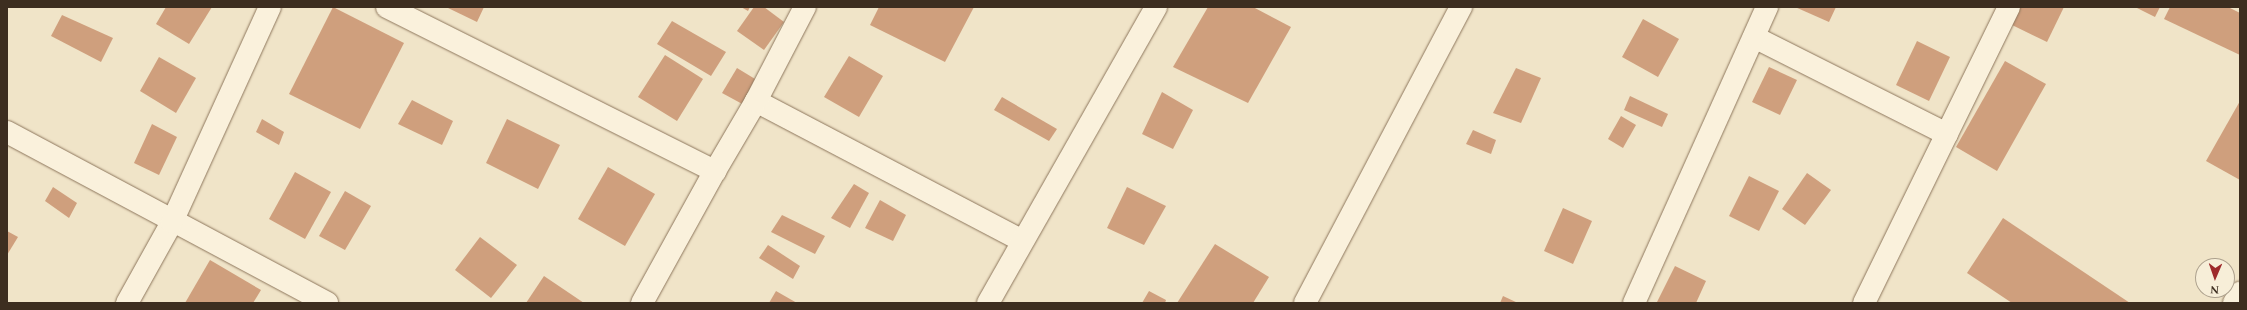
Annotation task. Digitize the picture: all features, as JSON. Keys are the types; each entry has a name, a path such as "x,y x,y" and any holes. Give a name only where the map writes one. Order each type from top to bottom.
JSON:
{"street":[{"path":"127,303 172,222 270,7"},
{"path":"387,7 715,171"},
{"path":"642,303 715,171 756,101 805,7"},
{"path":"988,303 1156,7"},
{"path":"1305,303 1461,7"},
{"path":"1634,303 1767,7"},
{"path":"1864,303 2009,7"},
{"path":"1754,37 1947,134"},
{"path":"756,101 1023,241"},
{"path":"7,132 172,222 327,303"},
{"path":"2234,303 2240,293"}],"building":[{"path":"166,7 212,7 189,44 156,24"},
{"path":"333,7 404,43 360,129 289,94"},
{"path":"446,7 484,7 477,22"},
{"path":"741,7 750,7 748,11"},
{"path":"754,7 764,7 784,22 764,50 737,31"},
{"path":"879,7 974,7 945,62 870,25"},
{"path":"1208,7 1253,7 1291,27 1248,103 1173,67"},
{"path":"1795,7 1836,7 1829,22"},
{"path":"2019,7 2064,7 2047,42 2010,24"},
{"path":"2135,7 2160,7 2155,17"},
{"path":"2170,7 2228,7 2240,13 2240,55 2164,19"},
{"path":"62,15 113,38 101,62 51,36"},
{"path":"1643,19 1679,39 1658,77 1622,57"},
{"path":"672,21 726,52 711,76 657,44"},
{"path":"1917,41 1950,57 1929,101 1896,85"},
{"path":"665,55 703,79 677,121 638,97"},
{"path":"849,56 883,76 859,117 824,97"},
{"path":"159,57 196,78 176,113 140,91"},
{"path":"2005,61 2046,84 1997,171 1956,147"},
{"path":"1769,67 1797,80 1780,115 1752,102"},
{"path":"737,68 760,82 746,106 722,93"},
{"path":"1516,68 1541,78 1521,123 1493,113"},
{"path":"1162,92 1193,110 1173,149 1142,134"},
{"path":"1630,96 1668,114 1662,127 1624,110"},
{"path":"1002,97 1057,129 1049,141 994,110"},
{"path":"412,100 453,121 442,145 398,124"},
{"path":"2240,101 2240,180 2206,161"},
{"path":"1621,116 1636,125 1623,148 1608,139"},
{"path":"262,119 284,132 279,145 256,132"},
{"path":"507,119 560,145 538,189 486,163"},
{"path":"152,124 177,137 159,175 134,163"},
{"path":"1473,130 1496,140 1491,154 1466,144"},
{"path":"608,167 655,194 625,246 578,219"},
{"path":"295,172 331,192 305,239 269,219"},
{"path":"1807,173 1831,190 1805,225 1782,209"},
{"path":"1749,176 1779,191 1759,231 1729,216"},
{"path":"854,184 869,193 850,228 831,218"},
{"path":"53,187 77,203 69,218 45,201"},
{"path":"1127,187 1166,206 1144,245 1107,228"},
{"path":"345,191 371,206 345,250 319,236"},
{"path":"880,200 906,215 893,241 865,228"},
{"path":"1563,208 1592,221 1573,264 1544,251"},
{"path":"782,215 825,236 815,254 771,232"},
{"path":"2003,218 2130,303 2012,303 1967,273"},
{"path":"7,231 18,237 7,255"},
{"path":"480,237 517,265 491,298 455,270"},
{"path":"1215,244 1269,277 1253,303 1177,303"},
{"path":"768,245 800,266 793,279 759,258"},
{"path":"210,260 261,290 253,303 185,303"},
{"path":"1675,266 1706,281 1696,303 1657,302"},
{"path":"544,276 584,303 526,303"},
{"path":"776,291 797,303 769,303"},
{"path":"1149,291 1166,300 1165,303 1142,303"},
{"path":"1503,296 1518,303 1500,303"}]}
